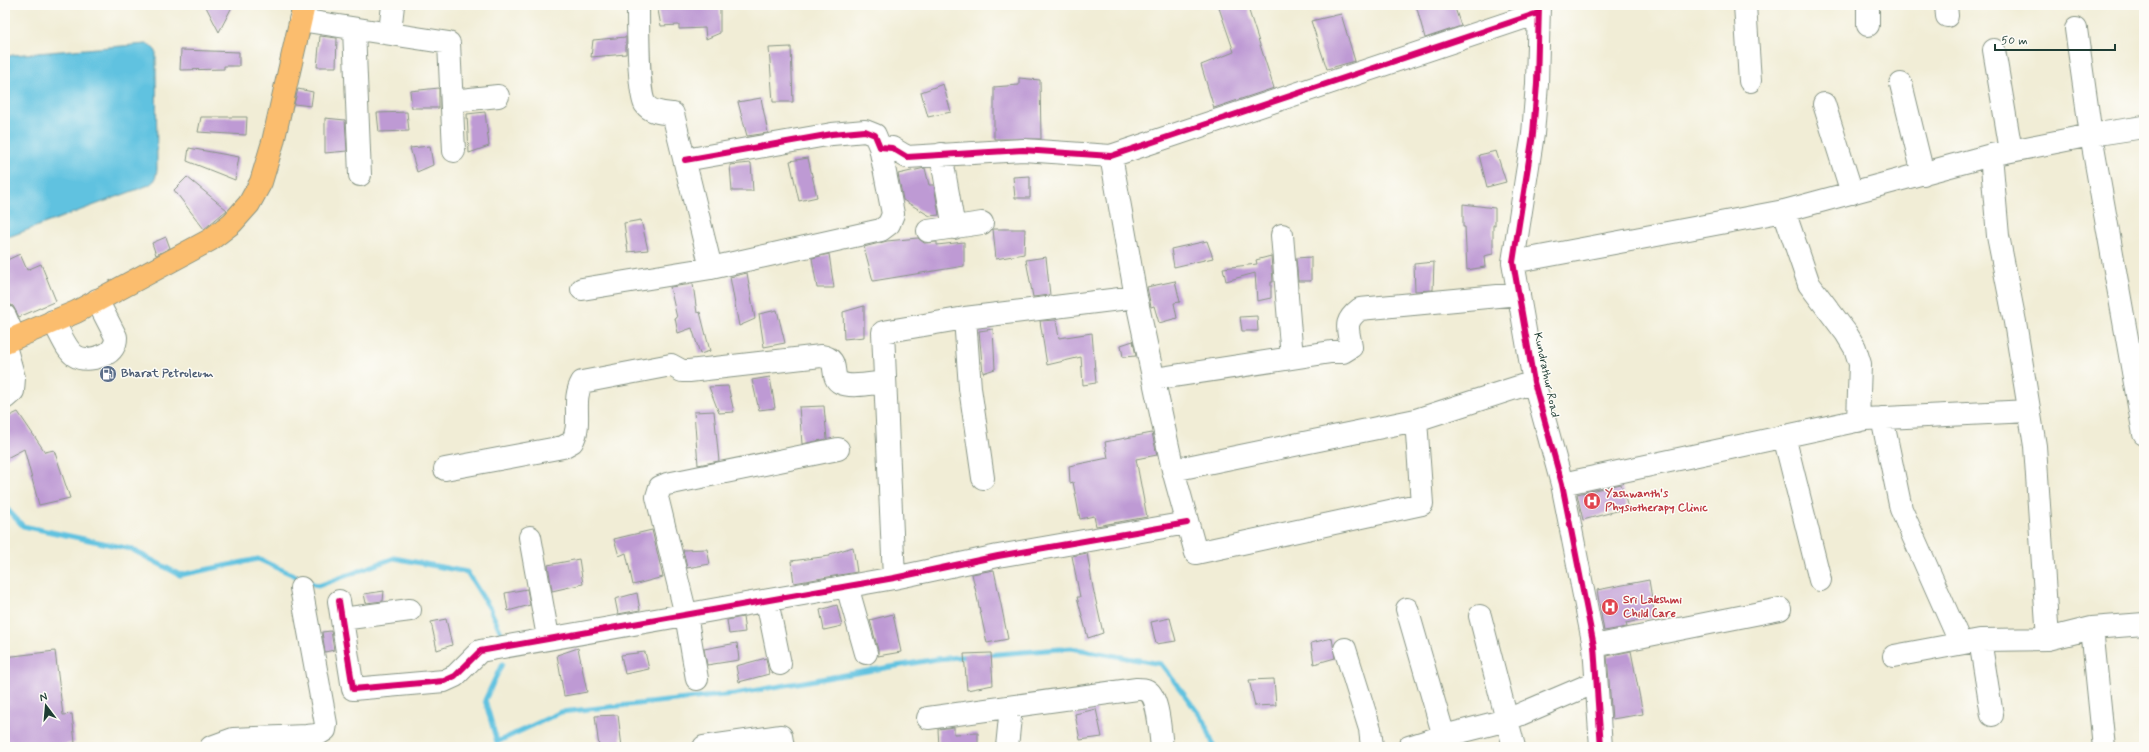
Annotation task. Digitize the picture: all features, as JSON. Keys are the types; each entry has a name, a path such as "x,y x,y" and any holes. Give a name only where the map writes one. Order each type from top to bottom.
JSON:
{"main road":[{"path":"8,341 97,300 210,240 232,223 249,204 261,182 273,142 302,12"}],"street":[{"path":"390,32 393,5"},
{"path":"638,5 640,77 644,103 651,110 673,114 711,268"},
{"path":"1744,5 1750,81"},
{"path":"880,147 892,148 907,157 1023,150 1111,156 1539,9"},
{"name":"Kundrathur Road","path":"1539,9 1537,84 1533,134 1513,262 1534,382 1562,484 1594,646 1601,747"},
{"path":"302,12 354,29 390,32 449,43 454,151"},
{"path":"354,29 360,175"},
{"path":"2076,29 2091,135 2144,434"},
{"path":"1994,50 2001,153 1998,236 2035,446 2048,639"},
{"path":"1900,84 1923,174"},
{"path":"452,102 498,96"},
{"path":"1824,104 1852,193"},
{"path":"1513,262 1784,211 2001,153 2091,135 2144,127"},
{"path":"582,289 711,268 881,230 888,224 893,214 880,147 875,135 866,131 856,131 685,160"},
{"path":"942,154 954,228"},
{"path":"1111,156 1136,297 1173,470 1196,553 1422,504 1416,420"},
{"path":"1784,211 1809,284 1846,333 1855,348 1860,364 1868,419 1901,509 1970,641 1992,715"},
{"path":"928,231 982,223"},
{"path":"1282,235 1292,358"},
{"path":"1154,379 1292,358 1343,352 1351,348 1347,326 1350,317 1360,309 1519,294"},
{"path":"894,578 883,332 965,318 1136,297"},
{"path":"53,321 73,354 78,359 86,360 107,354 115,344 116,337 97,300"},
{"path":"5,316 14,378 12,391 5,398"},
{"path":"965,318 970,388 983,478"},
{"path":"445,469 563,447 572,442 577,429 577,396 582,382 671,365 682,371 689,371 821,356 827,357 832,361 836,379 840,383 847,385 885,382"},
{"path":"1173,470 1416,420 1534,382"},
{"path":"1562,484 1868,419 2029,411"},
{"path":"1784,436 1820,580"},
{"path":"697,678 686,615 657,497 660,487 667,484 838,449"},
{"path":"319,692 444,681 455,676 480,651 548,637 686,615 894,578 998,556 1187,523"},
{"path":"530,537 548,637"},
{"path":"847,586 866,653"},
{"path":"211,747 233,739 317,735 325,730 326,724 301,588"},
{"path":"766,601 780,664"},
{"path":"1594,646 1780,608"},
{"path":"1407,609 1446,741"},
{"path":"353,689 340,610 410,610"},
{"path":"1480,616 1514,747"},
{"path":"1894,656 1970,641 2048,639 2092,628 2144,624"},
{"path":"2092,628 2104,747"},
{"path":"1345,650 1370,729 1372,747"},
{"path":"1409,747 1446,741 1507,720 1596,682"},
{"path":"928,718 1137,689 1146,690 1153,696 1156,704 1162,747"},
{"path":"1007,747 1011,707"},
{"path":"704,747 781,736 783,747"}],"water":[{"path":"146,44 150,45 156,51 157,170 155,180 149,185 11,236 5,236 5,57 13,55"}],"building":[{"path":"205,5 233,5 219,32"},
{"path":"657,5 720,5 720,33 706,39 705,28 679,29 679,25 661,26"},
{"path":"1218,5 1247,5 1274,88 1214,108 1201,65 1234,52"},
{"path":"1416,5 1454,5 1461,26 1425,38"},
{"path":"1341,14 1355,61 1327,69 1311,21"},
{"path":"320,36 337,38 336,67 317,67"},
{"path":"626,37 626,54 591,57 593,40"},
{"path":"791,47 793,102 773,102 769,48"},
{"path":"181,50 239,52 239,66 224,66 224,69 180,70"},
{"path":"1019,78 1040,80 1041,139 994,139 994,87 1019,85"},
{"path":"943,84 951,112 928,117 921,92"},
{"path":"439,88 439,108 412,108 410,91"},
{"path":"298,89 313,92 311,106 294,104"},
{"path":"761,98 768,133 747,136 738,102"},
{"path":"407,112 409,131 379,132 377,113"},
{"path":"485,112 489,146 469,153 467,114"},
{"path":"201,117 247,117 246,135 198,132"},
{"path":"325,118 345,120 347,151 325,153"},
{"path":"430,146 433,165 417,172 410,148"},
{"path":"189,148 239,157 235,180 187,161"},
{"path":"1496,151 1506,182 1487,187 1479,155"},
{"path":"808,158 817,197 799,201 790,161"},
{"path":"751,163 753,191 732,191 730,165"},
{"path":"925,168 929,185 934,185 939,215 930,216 903,200 898,174"},
{"path":"1030,176 1030,198 1015,198 1013,177"},
{"path":"187,177 227,210 204,229 174,190"},
{"path":"1463,204 1495,208 1495,225 1493,225 1493,254 1484,256 1485,267 1467,270 1465,227 1463,227"},
{"path":"641,220 648,250 628,252 624,223"},
{"path":"993,229 1025,229 1024,254 996,259"},
{"path":"166,237 170,248 156,255 152,243"},
{"path":"918,238 924,243 937,242 937,245 964,242 964,266 873,281 864,247 887,241"},
{"path":"1207,241 1213,258 1174,267 1171,249"},
{"path":"20,254 27,270 41,264 56,301 19,317 13,306 9,304 5,294 5,261"},
{"path":"829,254 834,288 817,288 812,258"},
{"path":"1271,256 1273,282 1271,282 1271,298 1257,301 1255,273 1226,281 1223,268 1257,264 1256,260"},
{"path":"1046,257 1050,295 1033,297 1026,260"},
{"path":"1311,257 1311,281 1298,281 1296,258"},
{"path":"1434,262 1433,290 1415,291 1414,264"},
{"path":"747,273 755,319 739,326 730,277"},
{"path":"1175,281 1180,302 1174,303 1177,318 1159,323 1154,306 1151,307 1147,287"},
{"path":"693,284 697,313 700,312 710,351 700,354 692,328 678,333 675,318 677,318 670,287"},
{"path":"864,306 864,337 844,339 843,312"},
{"path":"777,310 785,343 764,347 759,314"},
{"path":"1257,316 1258,331 1242,331 1240,317"},
{"path":"1056,320 1059,338 1092,333 1096,383 1083,385 1081,357 1047,365 1040,321"},
{"path":"993,329 995,369 983,373 979,331"},
{"path":"1133,341 1136,356 1123,357 1121,345"},
{"path":"770,377 775,408 759,410 752,380"},
{"path":"728,386 734,412 719,413 709,387"},
{"path":"824,406 827,439 802,444 799,407"},
{"path":"714,411 719,461 698,465 694,412"},
{"path":"18,412 45,452 54,450 70,498 39,505 24,449 5,459 5,418"},
{"path":"1152,433 1157,455 1136,459 1147,517 1096,526 1094,516 1080,519 1073,482 1070,483 1069,466 1108,458 1105,442"},
{"path":"1621,484 1628,508 1583,520 1577,494"},
{"path":"652,530 663,577 633,585 626,553 619,556 614,539"},
{"path":"853,547 857,572 794,583 791,561 830,556 830,554"},
{"path":"707,549 710,564 687,568 683,550"},
{"path":"1087,553 1103,633 1088,638 1077,597 1080,597 1072,556"},
{"path":"579,559 583,584 552,591 548,565"},
{"path":"994,570 1008,639 987,643 972,574"},
{"path":"1649,580 1655,617 1626,623 1627,627 1604,631 1597,590"},
{"path":"527,589 530,605 508,611 505,593"},
{"path":"384,591 383,601 366,603 364,594"},
{"path":"637,593 640,610 618,614 615,599"},
{"path":"837,605 842,626 824,630 820,610"},
{"path":"893,614 901,652 878,656 878,650 870,620"},
{"path":"743,617 745,632 729,634 727,620"},
{"path":"1170,618 1176,641 1156,644 1151,622"},
{"path":"446,619 452,645 437,650 431,622"},
{"path":"331,631 334,650 325,652 322,632"},
{"path":"1332,638 1335,658 1314,664 1311,643"},
{"path":"737,643 739,660 707,665 704,649"},
{"path":"578,648 587,692 564,696 557,655"},
{"path":"55,651 63,715 72,714 75,743 42,747 5,747 5,657"},
{"path":"1631,651 1643,714 1612,719 1607,656"},
{"path":"645,652 649,669 625,674 621,655"},
{"path":"991,653 993,685 967,690 964,654"},
{"path":"766,658 769,674 739,682 736,666"},
{"path":"1274,679 1276,705 1255,706 1249,680"},
{"path":"1096,709 1102,737 1080,740 1075,714"},
{"path":"618,715 622,747 599,747 595,716"},
{"path":"954,727 954,734 978,733 978,747 939,747 938,729"}],"waterway":[{"path":"5,507 23,526 131,549 180,575 258,559 318,586 394,558 467,572 490,609 503,637"},
{"path":"986,655 1071,648 1161,664 1205,722 1214,747"},
{"path":"502,664 485,700 497,742 561,712 734,694 937,659 970,656"}],"cycle path":[{"path":"1539,5 1537,84 1533,134 1513,262 1534,382 1562,484 1594,646 1601,747"},
{"path":"685,160 832,134 865,131 875,135 880,147 892,148 907,157 1023,150 1111,156 1538,13"},
{"path":"339,601 353,689 444,681 455,676 480,651 894,578 998,556 1187,523"}],"place":[{"name":"Bharat Petroleum","path":"108,374"},
{"name":"Yashwanth's Physiotherapy Clinic","path":"1592,501"},
{"name":"Sri Lakshmi Child Care","path":"1610,607"}]}
